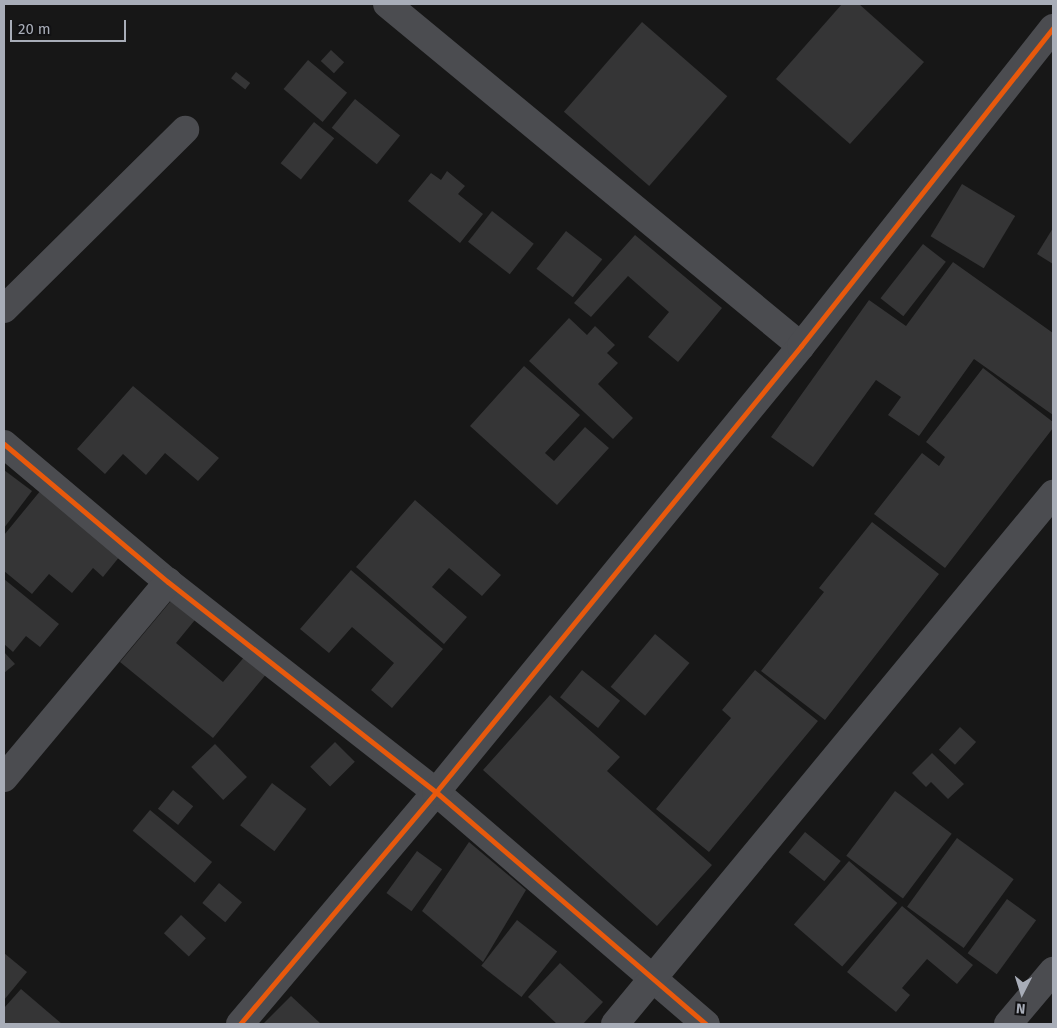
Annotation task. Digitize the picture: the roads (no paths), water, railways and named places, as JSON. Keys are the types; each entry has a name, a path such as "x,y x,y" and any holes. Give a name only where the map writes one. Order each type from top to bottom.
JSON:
{"street":[{"path":"387,4 801,346"},
{"path":"240,1024 436,792 801,346 1053,28"},
{"path":"4,309 185,130"},
{"path":"4,444 168,582 436,792 706,1024"},
{"path":"615,1024 1053,494"},
{"path":"4,778 168,582"},
{"path":"1008,1024 1053,971"}]}
